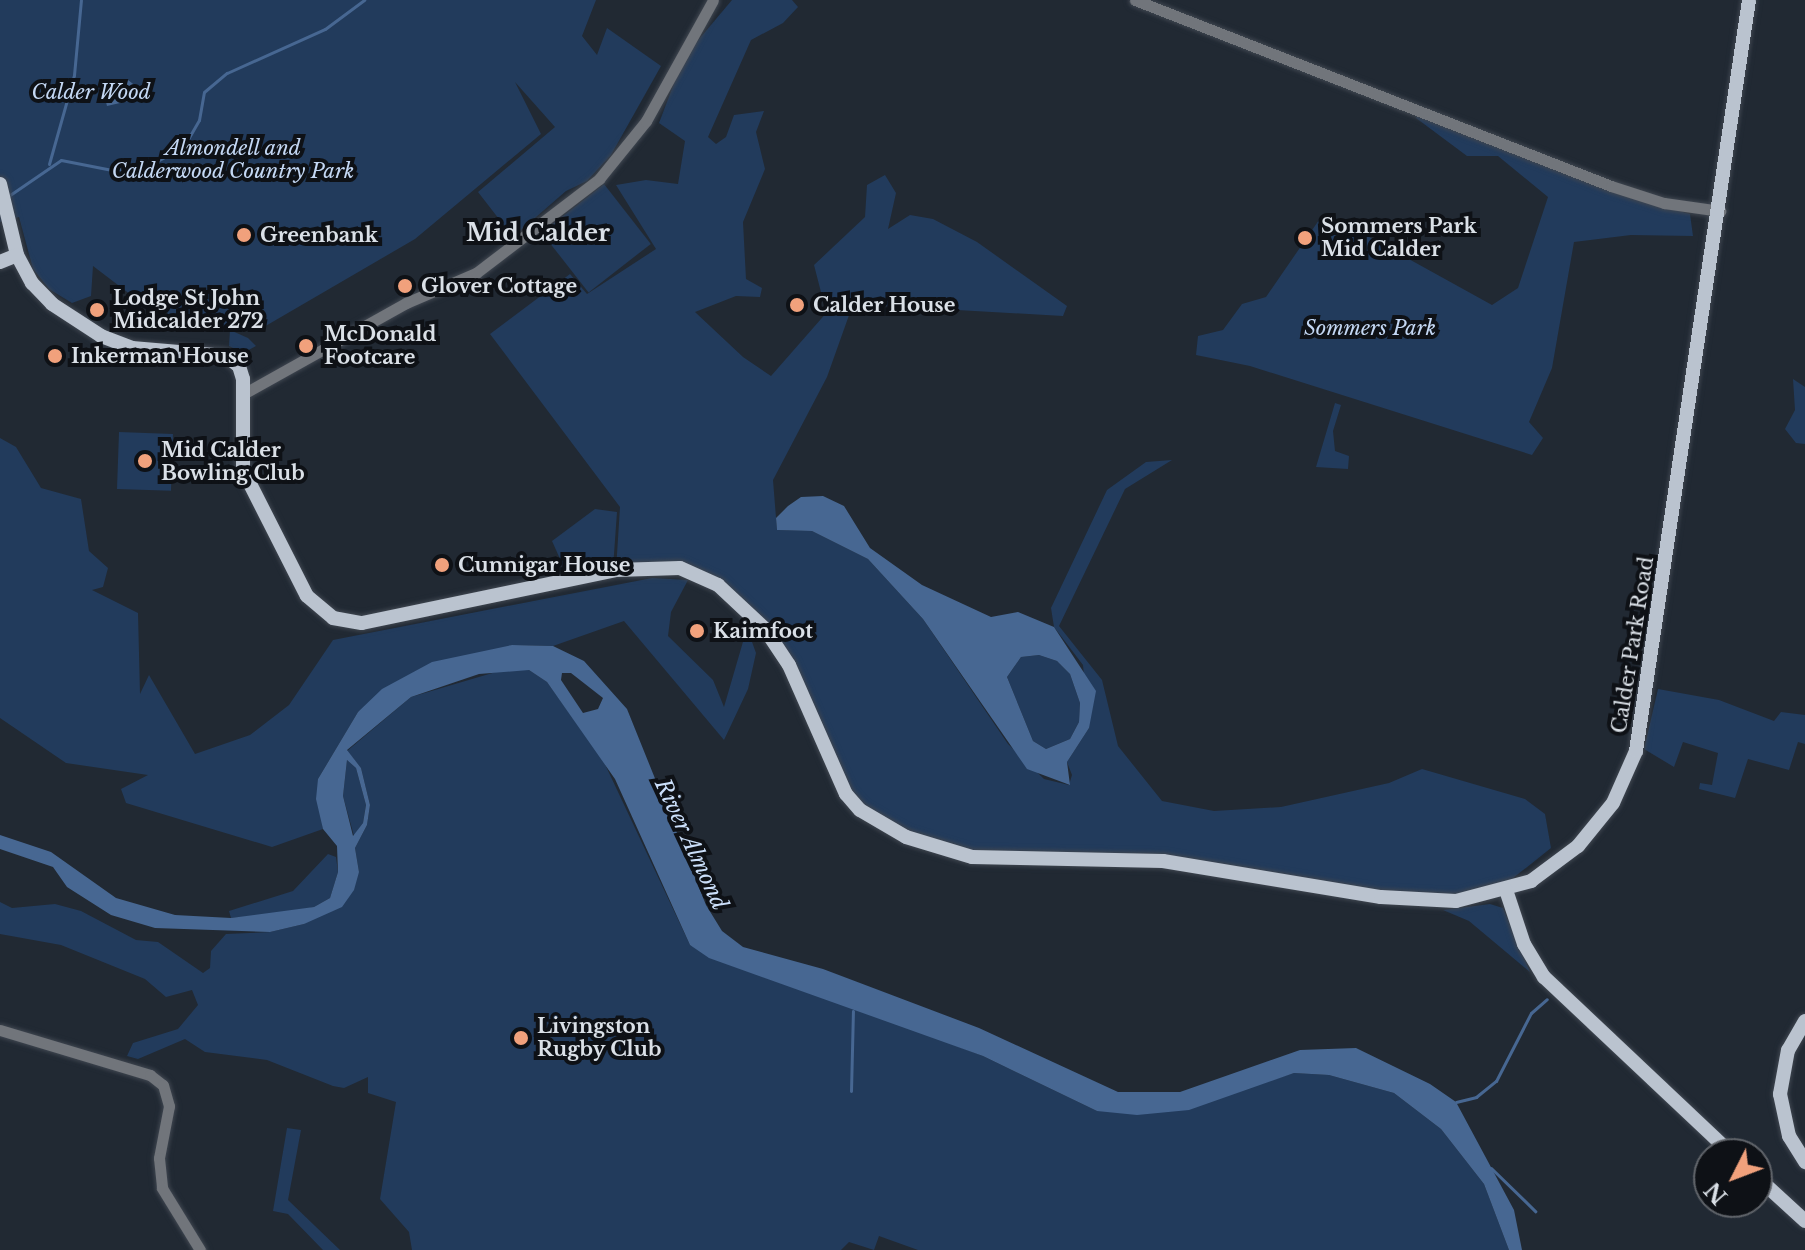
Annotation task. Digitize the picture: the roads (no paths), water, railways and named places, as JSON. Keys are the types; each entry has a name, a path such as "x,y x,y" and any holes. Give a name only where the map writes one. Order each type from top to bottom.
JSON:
{"main road":[{"name":"Calder Park Road","path":"243,394 243,470 307,596 333,618 362,623 616,570 680,568 718,585 765,629 789,665 846,794 860,810 906,837 972,857 1163,861 1410,901 1456,901 1506,890 1544,873 1587,838 1613,803 1636,751 1720,211 1749,0"},
{"path":"0,184 17,255 32,283 52,304 101,336 151,351 219,355 239,366 243,394"},
{"path":"0,262 17,255"},
{"path":"1506,890 1524,944 1544,977 1715,1138"},
{"path":"1805,1021 1788,1050 1780,1094 1789,1136 1805,1162"},
{"path":"1773,1192 1805,1221"}],"street":[{"path":"243,394 406,303 476,273 599,179 646,121 713,0"},
{"path":"1135,0 1611,186 1664,203 1720,211"},
{"path":"0,1030 150,1075 163,1085 169,1099 159,1158 162,1188 200,1250"}],"waterway":[{"path":"49,164 74,75 81,0"},
{"path":"7,197 61,160 112,170 150,165 184,146 199,120 204,92 227,73 325,29 364,0"},
{"path":"1456,1102 1476,1097 1496,1081 1531,1013 1547,999"},
{"path":"851,1091 853,1011"},
{"path":"1491,1168 1535,1211"}],"place":[{"name":"Greenbank","path":"244,235"},
{"name":"Sommers Park Mid Calder","path":"1305,238"},
{"name":"Glover Cottage","path":"405,286"},
{"name":"Calder House","path":"797,305"},
{"name":"Lodge St John Midcalder 272","path":"97,310"},
{"name":"McDonald Footcare","path":"306,346"},
{"name":"Inkerman House","path":"55,356"},
{"name":"Mid Calder Bowling Club","path":"145,461"},
{"name":"Cunnigar House","path":"442,565"},
{"name":"Kaimfoot","path":"697,631"},
{"name":"Livingston Rugby Club","path":"521,1038"}],"district":[{"name":"Mid Calder","path":"538,233"}],"park label":[{"name":"Calder Wood","path":"91,92"},
{"name":"Almondell and Calderwood Country Park","path":"233,160"},
{"name":"Sommers Park","path":"1370,328"}],"water label":[{"name":"River Almond","path":"691,844"}]}
